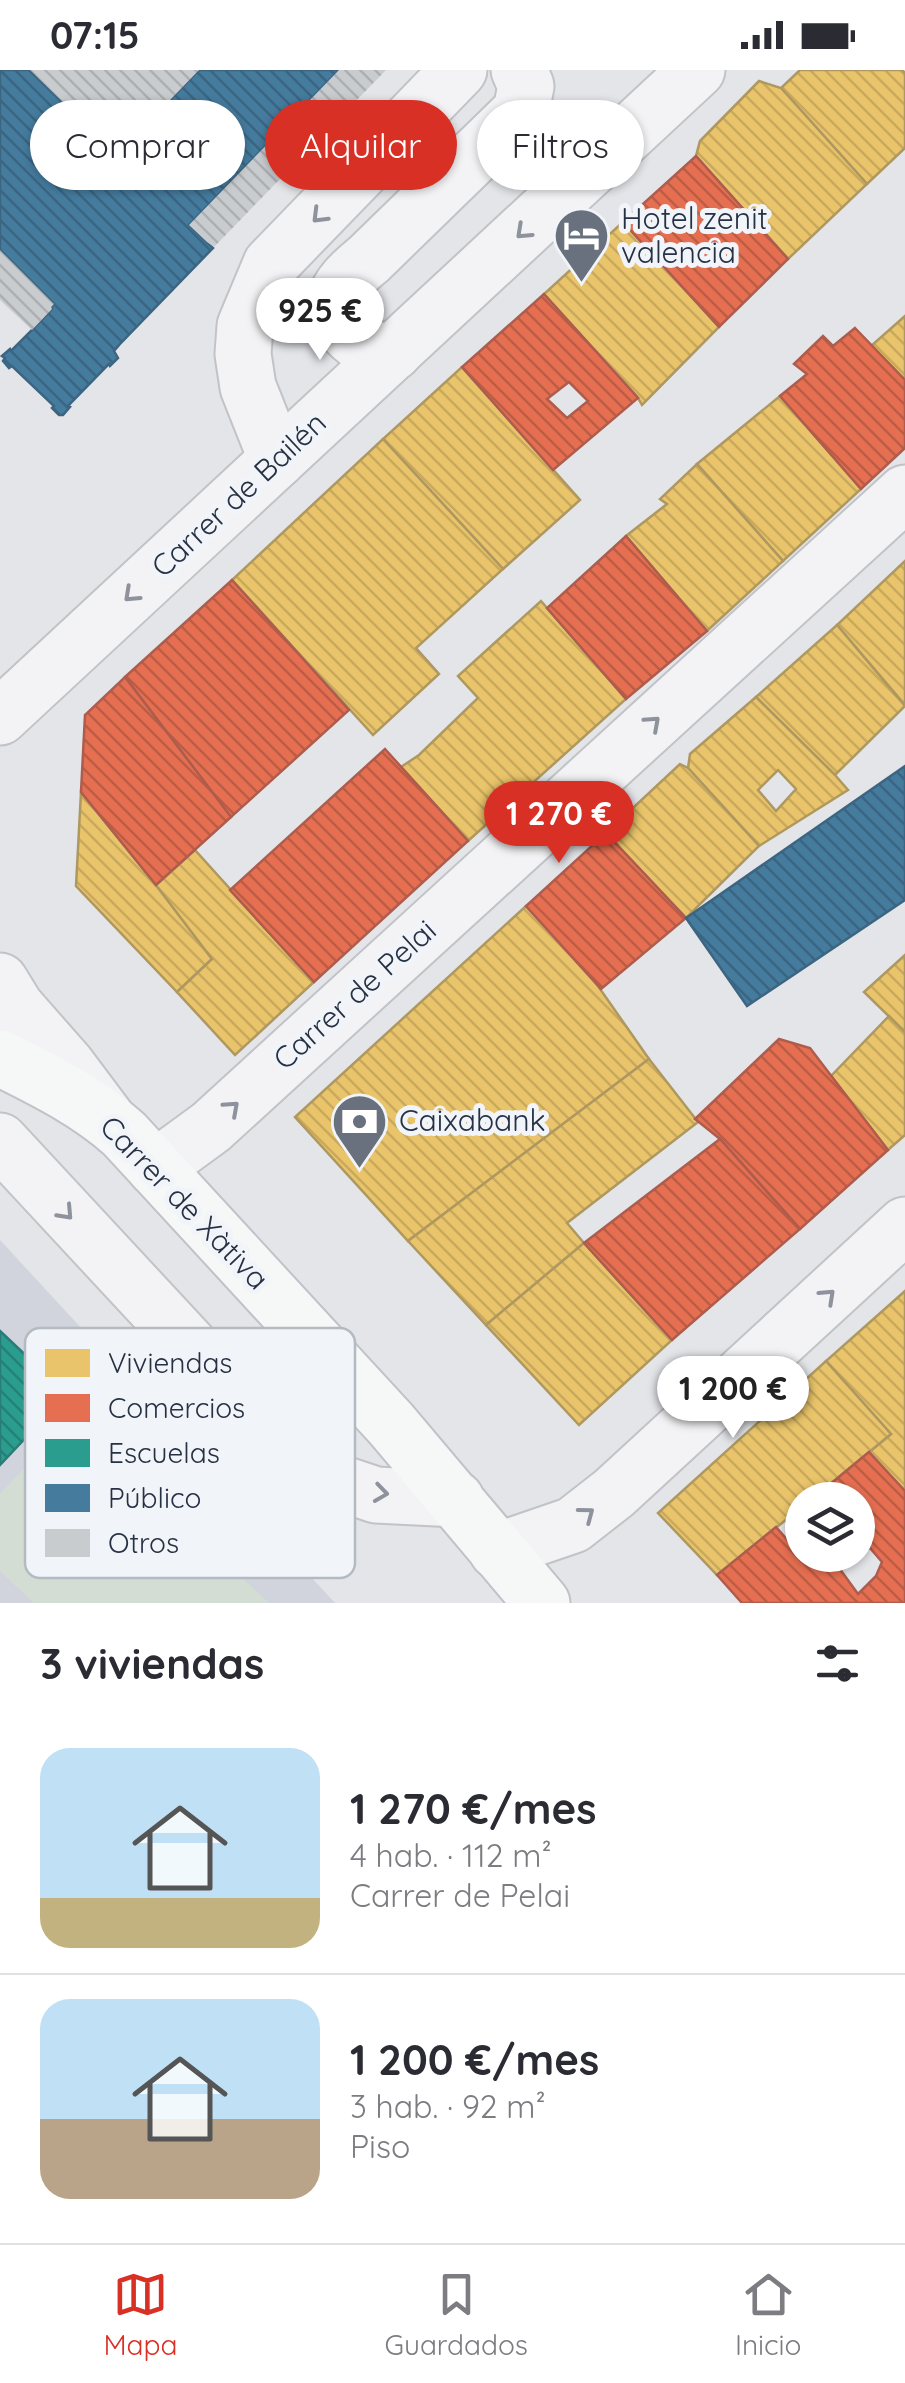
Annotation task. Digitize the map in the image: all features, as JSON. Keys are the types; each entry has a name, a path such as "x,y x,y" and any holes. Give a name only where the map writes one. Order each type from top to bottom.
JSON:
{"main road":[{"name":"Carrer de Xàtiva","path":"0,1058 54,1085 108,1120 303,1328"},
{"name":"Carrer de Xàtiva","path":"355,1384 456,1499 518,1586"}],"street":[{"path":"277,460 248,387 243,354 245,326 271,264 459,70"},
{"path":"394,352 360,344 336,317 334,302 347,277 520,111 526,86 519,70"},
{"name":"Carrer de Bailén","path":"0,717 697,70"},
{"name":"Carrer de Pelai","path":"155,1168 211,1127 905,493"},
{"path":"0,981 16,1008 67,1065 108,1120"},
{"path":"0,1141 174,1328"},
{"path":"518,1586 573,1525 614,1493 905,1225"},
{"path":"355,1487 376,1494 456,1499"}],"shaded area":[{"path":"0,1240 81,1328 25,1328 25,1578 312,1578 335,1603 0,1603"},
{"path":"25,1467 25,1578 243,1578 269,1603 34,1603 0,1571 0,1494"}],"building: Viviendas":[{"path":"800,70 905,73 905,148 867,184 781,88"},
{"path":"759,81 781,88 867,184 788,259 696,156 700,141"},
{"path":"623,222 719,327 642,405 544,294"},
{"path":"905,316 905,380 871,346"},
{"path":"462,367 580,500 503,569 383,439"},
{"path":"780,396 861,489 783,561 697,464"},
{"path":"383,439 503,569 416,648 439,674 373,735 232,580"},
{"path":"697,464 783,561 707,631 626,536 667,504 660,499"},
{"path":"905,561 905,705 837,625"},
{"path":"541,601 626,699 468,841 401,767 419,755 478,698 458,676"},
{"path":"837,625 905,706 835,775 756,697"},
{"path":"756,697 848,790 759,846 688,768 690,754","holes":["778,770 796,789 776,811 758,790"]},
{"path":"680,764 759,846 686,918 606,833"},
{"path":"81,792 212,959 177,992 76,886"},
{"path":"195,850 314,982 235,1055 177,992 212,959 156,885"},
{"path":"526,906 591,976 649,1059 408,1241 295,1117"},
{"path":"905,955 905,1032 864,992"},
{"path":"889,1016 905,1032 905,1135 888,1150 831,1076"},
{"path":"649,1059 698,1122 567,1223 584,1243 486,1325 408,1241"},
{"path":"584,1243 672,1340 579,1425 486,1325"},
{"path":"905,1291 905,1491 869,1452 891,1434 826,1361"},
{"path":"826,1361 891,1434 833,1482 785,1482 785,1521 717,1575 658,1513"}],"building: Comercios":[{"path":"696,156 788,259 719,327 623,222"},
{"path":"544,294 638,398 553,470 462,367","holes":["569,382 588,401 567,418 547,399"]},
{"path":"855,328 905,380 905,448 861,489 780,396 807,374 794,364 823,336 833,346"},
{"path":"626,536 707,631 626,699 547,608"},
{"path":"232,580 349,710 231,817 125,677"},
{"path":"125,677 231,817 156,885 81,792 85,715"},
{"path":"385,749 468,841 314,982 230,890"},
{"path":"606,833 686,918 601,989 526,906"},
{"path":"779,1039 810,1048 888,1150 800,1229 720,1139 695,1119"},
{"path":"720,1139 800,1229 672,1340 584,1243"},
{"path":"869,1452 905,1491 905,1603 742,1603 717,1575 776,1527 785,1537 785,1572 842,1572 858,1594 876,1576 882,1562 875,1554 875,1482 833,1482"}],"building: Escuelas":[{"path":"0,1331 25,1355 25,1439 0,1465"}],"building: Público":[{"path":"0,70 29,70 60,100 30,100 30,190 223,190 189,225 213,248 120,344 114,351 118,358 63,415 3,361 2,356 54,304 0,250"},
{"path":"199,70 339,70 310,100 265,100 265,146 245,167 245,100 170,100"},
{"path":"905,766 905,900 747,1006 686,918"}],"building: Otros":[{"path":"30,70 199,70 170,100 61,100"},
{"path":"339,70 386,70 357,100 310,100"},
{"path":"265,146 265,190 269,190 214,247 189,225 223,190 245,190 245,167"},
{"path":"0,250 54,304 32,330 0,300"}],"place":[{"name":"Hotel zenit valencia","path":"582,285"},
{"name":"Caixabank","path":"360,1170"}]}
